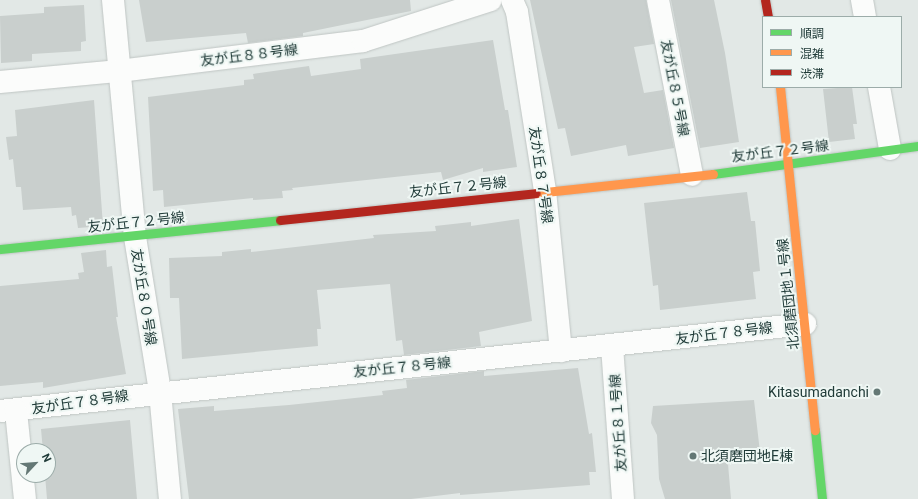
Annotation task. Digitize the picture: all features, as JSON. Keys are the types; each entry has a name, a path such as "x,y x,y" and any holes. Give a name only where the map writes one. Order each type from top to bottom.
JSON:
{"street":[{"name":"友が丘８０号線","path":"112,0 134,236 160,392 170,499"},
{"name":"友が丘８８号線","path":"0,82 119,72 363,41 491,0"},
{"name":"友が丘８７号線","path":"512,0 517,12 545,191 561,351"},
{"name":"友が丘８５号線","path":"658,0 692,175"},
{"path":"764,0 768,16"},
{"path":"862,0 865,16"},
{"name":"北須磨団地１号線","path":"780,88 822,499"},
{"path":"879,88 890,149"},
{"name":"友が丘７２号線","path":"0,249 789,166 890,149 918,146"},
{"name":"友が丘７８号線","path":"8,411 160,392 612,346 805,324"},
{"name":"友が丘８１号線","path":"612,346 623,499"},
{"path":"8,411 25,499"}],"building":[{"path":"139,0 410,0 411,11 303,33 303,36 248,43 246,33 146,42"},
{"path":"530,0 646,0 654,44 634,47 644,93 663,90 674,148 628,156 626,145 571,156 565,128 558,129"},
{"path":"671,0 714,0 725,53 739,142 700,148"},
{"path":"84,5 86,41 81,42 81,51 32,54 32,61 1,63 0,16 44,13 44,7"},
{"path":"493,40 505,110 508,110 517,167 483,172 483,168 443,180 441,172 292,188 293,190 282,191 283,198 253,200 253,198 164,207 163,190 153,191 148,97 244,85 244,80 254,79 253,74 309,66 311,76 361,69 360,59"},
{"path":"852,88 857,124 853,124 855,139 829,142 823,89"},
{"path":"94,100 103,226 78,228 76,215 72,216 71,207 23,210 21,187 16,187 13,159 9,160 6,137 17,136 15,110"},
{"path":"747,192 751,221 755,221 760,271 753,272 756,299 660,310 658,285 653,286 644,203"},
{"path":"519,219 532,321 479,332 481,346 404,355 402,340 396,341 390,284 317,290 321,329 317,329 318,346 182,359 179,298 170,298 169,258 222,256 222,252 251,249 251,252 374,238 373,235 436,231 435,226 471,222 471,226"},
{"path":"106,250 107,267 112,266 118,317 116,317 126,374 43,388 43,382 0,386 0,286 79,279 78,273 84,272 81,253"},
{"path":"578,368 589,434 592,433 596,472 589,472 590,485 460,495 460,493 411,499 189,499 178,409 214,406 214,411 289,405 383,395 382,391 407,388 406,380 484,371 484,376"},
{"name":"北須磨団地E棟","path":"754,400 761,461 728,464 731,499 665,499 659,479 657,435 651,423 653,406"},
{"path":"130,420 137,499 47,499 46,483 56,483 56,443 42,443 41,429"}],"traffic: fast":[{"path":"713,174 918,146"},
{"path":"0,249 280,220"},
{"path":"815,430 822,499"}],"traffic: slow":[{"path":"780,88 815,430"},
{"path":"536,193 713,174"}],"traffic: jam":[{"path":"765,0 768,16"},
{"path":"280,220 536,193"}],"place":[{"name":"Kitasumadanchi","path":"877,392"},
{"name":"北須磨団地E棟","path":"693,456"}]}
